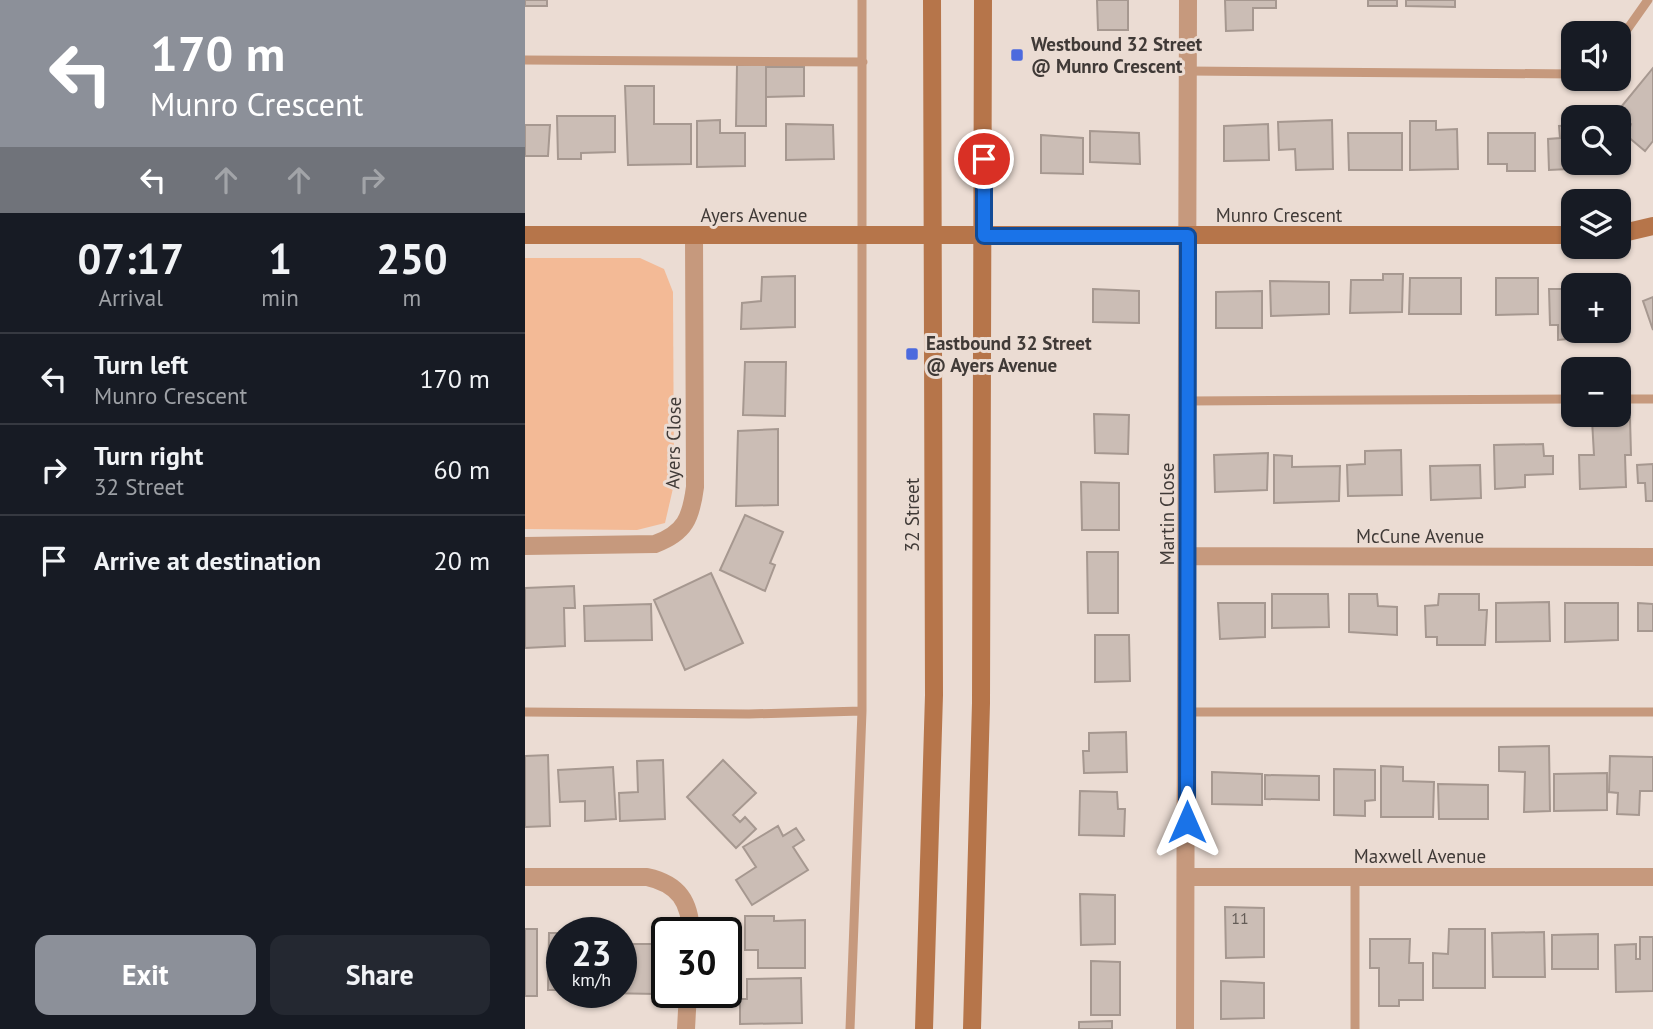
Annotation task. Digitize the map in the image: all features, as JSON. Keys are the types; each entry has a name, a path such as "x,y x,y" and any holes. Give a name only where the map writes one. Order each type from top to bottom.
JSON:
{"main road":[{"name":"32 Street","path":"924,1029 934,695 932,0"},
{"path":"972,1029 981,703 983,0"},
{"path":"1631,231 1653,226"},
{"name":"Ayers Avenue","path":"525,235 984,236"},
{"name":"Munro Crescent","path":"984,236 1561,235"}],"street":[{"name":"Martin Close","path":"1185,1029 1188,0"},
{"name":"Ayers Close","path":"525,545 655,544 672,538 684,526 693,506 695,487 694,236"},
{"name":"McCune Avenue","path":"1188,556 1653,557"},
{"path":"525,877 647,877 660,880 684,899 690,917"},
{"name":"Maxwell Avenue","path":"1186,877 1653,877"},
{"path":"686,1029 687,1008"}],"lane":[{"path":"850,1029 862,711 862,0"},
{"path":"1631,24 1648,0"},
{"path":"525,60 863,61"},
{"path":"1188,71 1561,74"},
{"path":"1188,401 1561,399"},
{"path":"1631,399 1653,399"},
{"path":"525,712 749,714 862,711"},
{"path":"1187,712 1653,712"},
{"path":"1355,877 1355,1029"}],"shaded area":[{"path":"525,258 640,258 664,269 673,292 674,484 665,523 637,530 525,529"}],"building":[{"path":"525,0 547,0 547,6 525,6"},
{"path":"1097,0 1128,0 1128,30 1098,30"},
{"path":"1225,0 1276,0 1276,8 1253,8 1253,30 1226,31"},
{"path":"1368,0 1397,0 1397,6 1368,6"},
{"path":"1406,0 1455,0 1455,7 1406,6"},
{"path":"766,64 766,126 736,126 737,65"},
{"path":"766,67 804,67 804,96 766,97"},
{"path":"1653,68 1653,141 1645,151 1631,139 1631,105 1623,105"},
{"path":"625,86 654,86 654,124 691,124 691,164 628,165"},
{"path":"557,116 615,116 615,152 581,153 581,159 558,159"},
{"path":"720,120 720,133 745,133 745,166 697,167 697,121"},
{"path":"1332,120 1333,169 1296,170 1295,149 1279,150 1278,122"},
{"path":"1410,121 1436,121 1436,130 1457,129 1458,169 1410,170"},
{"path":"786,124 833,125 834,159 786,160"},
{"path":"1268,124 1269,160 1224,161 1224,126"},
{"path":"525,125 550,125 548,156 525,156"},
{"path":"1561,126 1561,169 1549,170 1548,139 1560,138"},
{"path":"1090,131 1139,133 1140,164 1090,162"},
{"path":"1348,133 1402,133 1402,170 1349,170"},
{"path":"1488,133 1535,133 1535,171 1507,171 1507,164 1488,164"},
{"path":"1041,135 1083,138 1083,174 1041,173"},
{"path":"1383,274 1403,274 1402,312 1350,313 1351,280 1383,280"},
{"path":"795,276 795,327 741,329 742,303 761,301 762,277"},
{"path":"1410,278 1461,278 1461,314 1409,314"},
{"path":"1496,278 1538,278 1538,314 1496,315"},
{"path":"1270,281 1329,282 1329,314 1271,316"},
{"path":"1093,289 1139,291 1139,323 1093,322"},
{"path":"1549,289 1561,289 1561,340 1558,340 1558,325 1550,325"},
{"path":"1262,291 1262,328 1216,328 1216,292"},
{"path":"1653,297 1653,330 1643,301"},
{"path":"745,362 786,362 785,416 743,415"},
{"path":"1094,414 1129,415 1128,454 1095,453"},
{"path":"1592,427 1630,427 1631,455 1625,455 1626,487 1580,489 1579,455 1594,455"},
{"path":"778,429 778,505 736,506 738,431"},
{"path":"1543,444 1544,456 1553,456 1553,474 1525,475 1525,487 1495,489 1494,445"},
{"path":"1401,450 1402,495 1348,496 1347,465 1365,464 1365,451"},
{"path":"1268,453 1267,490 1215,492 1214,455"},
{"path":"1274,455 1292,456 1292,467 1340,466 1339,501 1274,503"},
{"path":"1653,464 1653,501 1646,501 1645,483 1638,483 1637,465"},
{"path":"1480,465 1481,498 1431,500 1430,466"},
{"path":"1081,482 1119,483 1119,530 1082,530"},
{"path":"745,515 783,532 770,563 775,565 765,591 720,570"},
{"path":"1087,552 1118,552 1118,613 1088,613"},
{"path":"711,573 743,643 685,670 654,600"},
{"path":"574,586 575,608 564,608 565,646 525,648 525,588"},
{"path":"1272,594 1328,594 1329,627 1272,628"},
{"path":"1349,594 1377,594 1378,606 1397,607 1397,635 1349,632"},
{"path":"1439,594 1479,594 1479,610 1487,610 1485,645 1437,645 1437,637 1426,637 1425,606 1438,605"},
{"path":"1549,602 1550,641 1496,642 1496,603"},
{"path":"1218,603 1265,603 1265,637 1220,639"},
{"path":"1565,603 1618,603 1618,640 1565,642"},
{"path":"1638,603 1653,604 1653,631 1638,631"},
{"path":"651,604 652,640 585,641 584,606"},
{"path":"1095,635 1129,635 1130,681 1095,682"},
{"path":"1126,732 1127,772 1084,773 1083,751 1089,751 1089,733"},
{"path":"1549,746 1550,811 1524,812 1525,772 1499,771 1499,747"},
{"path":"548,755 550,826 525,827 525,756"},
{"path":"1610,756 1653,757 1653,791 1640,791 1639,815 1617,814 1618,793 1609,792"},
{"path":"663,760 665,819 620,821 619,793 638,792 637,761"},
{"path":"723,760 756,793 733,815 740,822 745,817 756,829 736,848 687,797"},
{"path":"1381,766 1403,767 1403,781 1434,782 1433,817 1381,817"},
{"path":"613,767 616,819 585,821 585,801 560,802 558,770"},
{"path":"1334,769 1375,770 1375,800 1365,801 1365,816 1334,815"},
{"path":"1212,772 1262,774 1262,805 1212,804"},
{"path":"1607,773 1607,810 1554,811 1554,774"},
{"path":"1265,775 1319,776 1319,800 1265,799"},
{"path":"1438,784 1488,785 1488,819 1439,819"},
{"path":"1080,791 1117,792 1118,809 1125,809 1124,836 1079,835"},
{"path":"778,826 783,836 796,828 804,840 793,847 808,870 752,905 736,880 756,867 743,847"},
{"path":"1080,894 1115,895 1115,944 1081,945"},
{"path":"1225,907 1264,908 1264,957 1226,958"},
{"path":"745,916 774,916 774,921 805,920 805,968 758,968 758,950 745,950"},
{"path":"525,929 537,929 537,996 525,996"},
{"path":"1449,929 1485,929 1485,988 1433,988 1433,953 1448,954"},
{"path":"1544,932 1545,977 1493,977 1492,933"},
{"path":"1598,934 1598,969 1552,969 1552,935"},
{"path":"1640,937 1653,937 1653,991 1616,992 1615,945 1636,944 1636,959 1640,959"},
{"path":"1370,939 1410,939 1409,963 1423,963 1423,1000 1399,1000 1399,1006 1379,1006 1379,968 1370,968"},
{"path":"637,944 651,944 651,994 637,994"},
{"path":"1091,961 1120,962 1120,1015 1091,1015"},
{"path":"801,978 802,1023 740,1024 742,999 747,999 747,979"},
{"path":"1221,981 1264,983 1264,1018 1221,1019"},
{"path":"1112,1021 1112,1029 1079,1029 1079,1022"}],"place":[{"name":"Westbound 32 Street @ Munro Crescent","path":"1017,55"},
{"name":"Eastbound 32 Street @ Ayers Avenue","path":"912,354"}],"route":[{"path":"984,159 984,236 1188,236 1187,822"}]}
